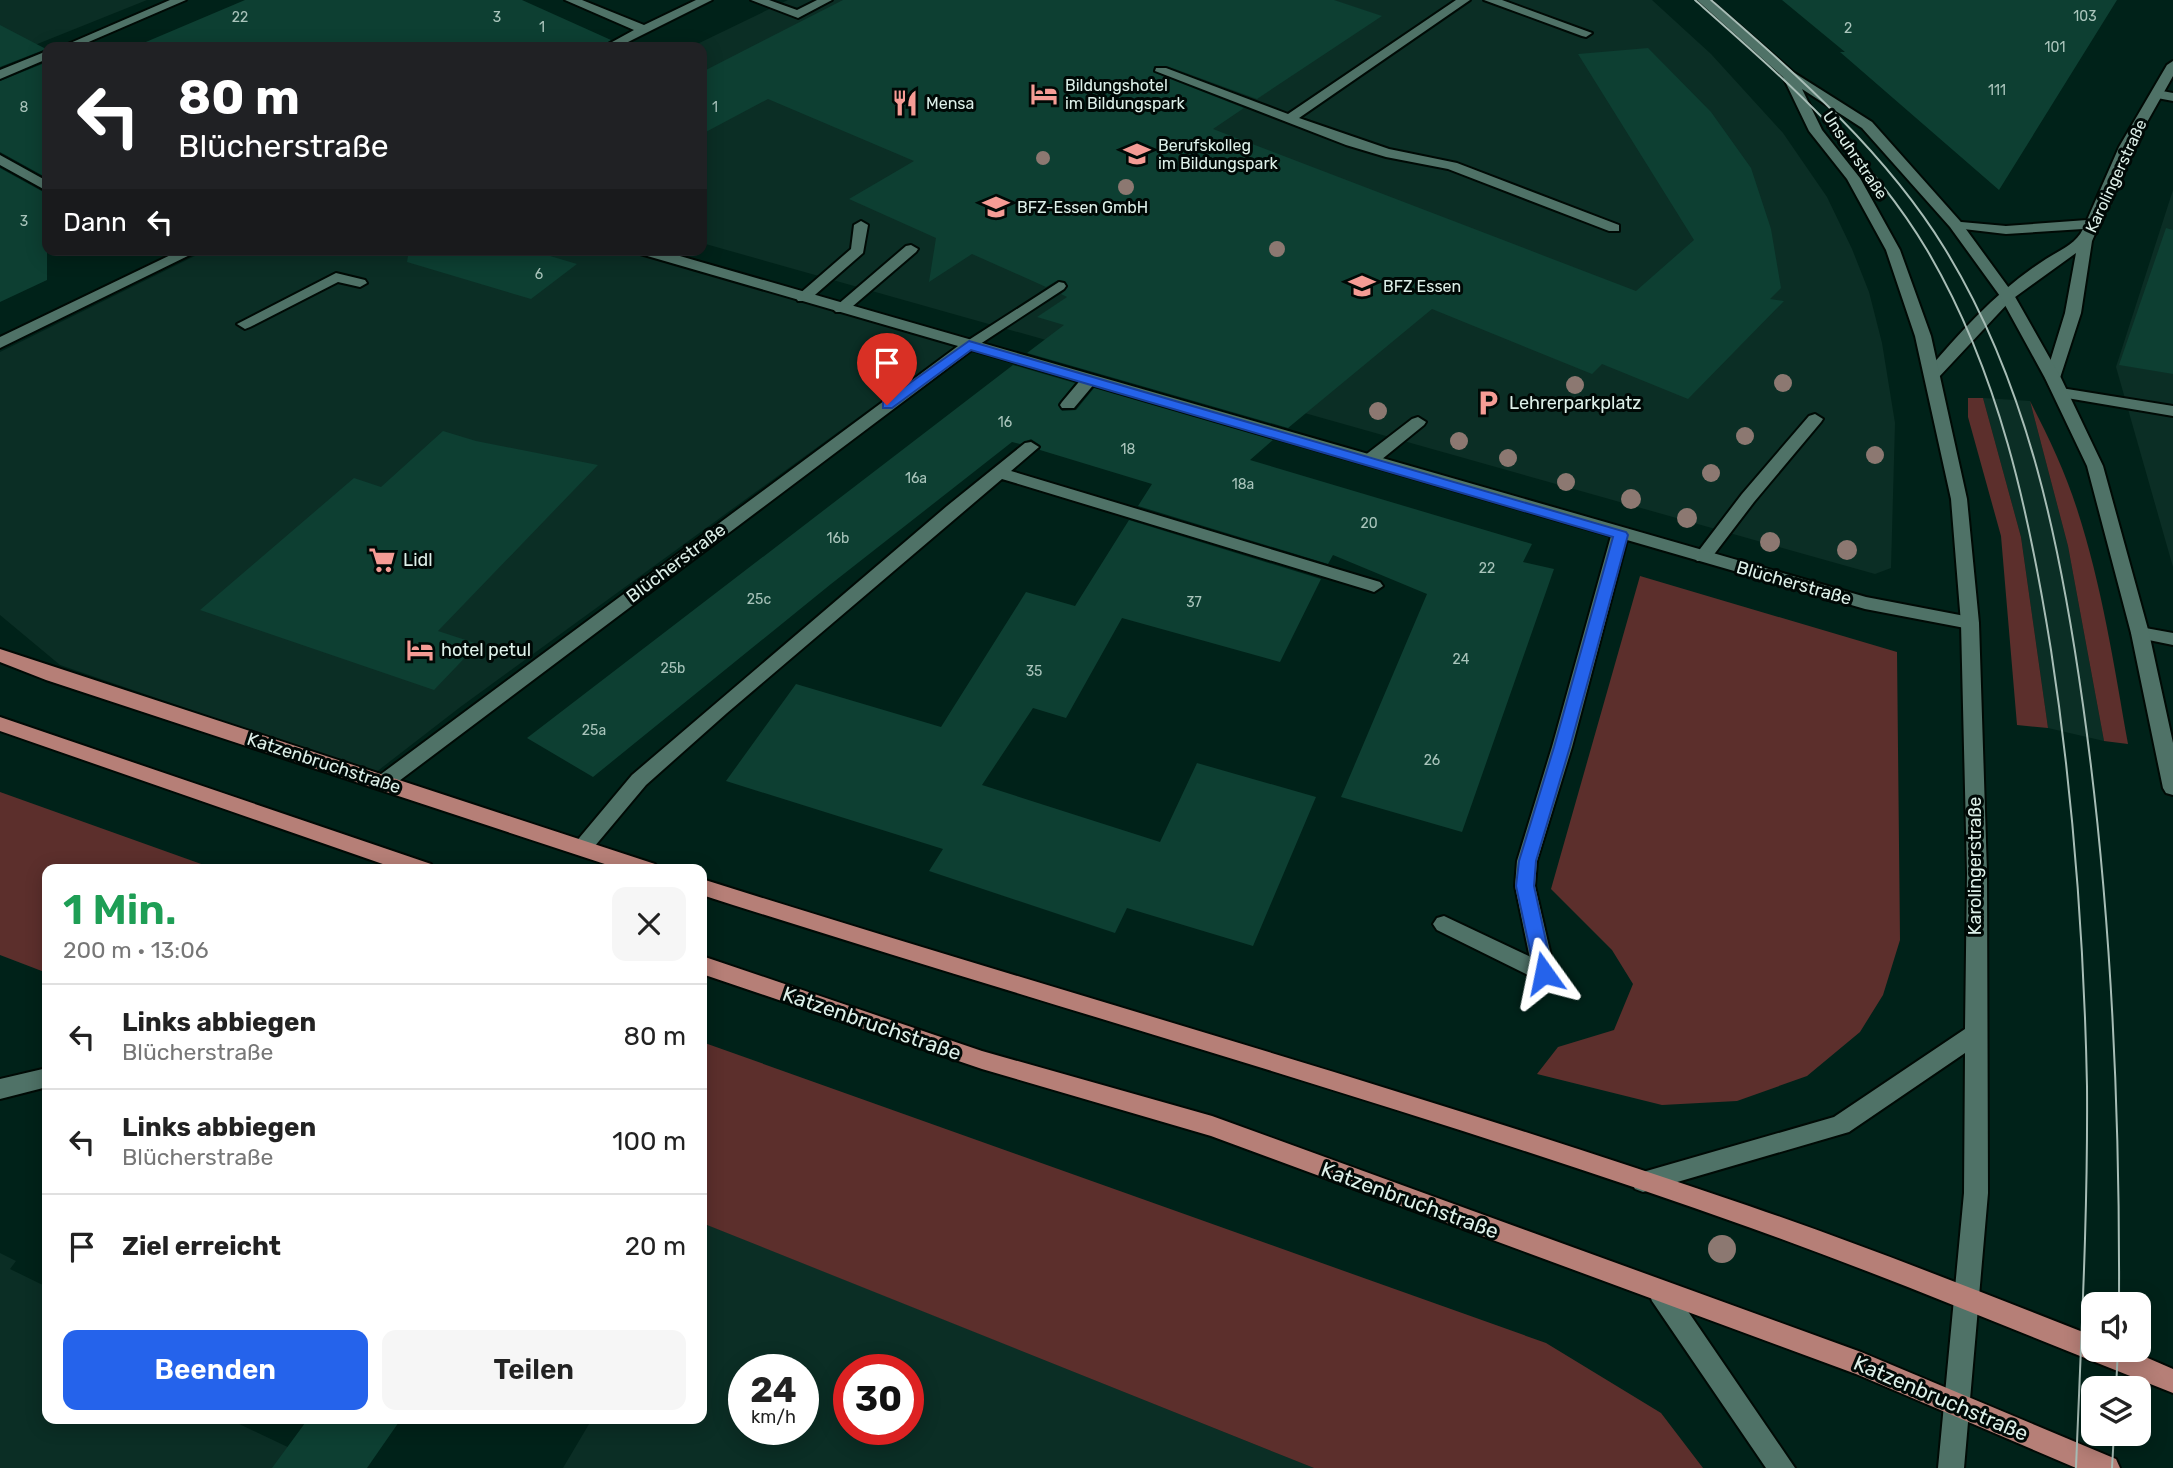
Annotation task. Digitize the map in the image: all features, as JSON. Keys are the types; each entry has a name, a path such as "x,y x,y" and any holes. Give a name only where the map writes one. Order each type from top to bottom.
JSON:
{"main road":[{"name":"Katzenbruchstraße","path":"0,655 53,676 630,864"},
{"path":"0,724 407,864"},
{"path":"707,889 895,951 1451,1117 1872,1259 2081,1342"},
{"name":"Katzenbruchstraße","path":"707,967 982,1060 1212,1126 1661,1293 1861,1364 2107,1468"},
{"path":"2128,1362 2173,1381"}],"street":[{"path":"78,42 180,0"},
{"path":"571,0 645,30"},
{"path":"619,42 706,0"},
{"path":"757,0 798,14 826,0"},
{"path":"1289,119 1464,0"},
{"path":"1490,0 1586,33"},
{"name":"Unsuhrstraße","path":"1703,0 1788,75 1867,125 1955,224 2007,295"},
{"path":"0,75 42,57"},
{"name":"Karolingerstraße","path":"1951,1468 1959,1405 1976,1193 1977,873 1970,623 1959,499 1933,375 1969,331 2007,295 2085,241 2126,148 2173,65"},
{"path":"1161,71 1386,153 1452,166 1614,228"},
{"name":"Unsuhrstraße","path":"1788,75 1790,84 1816,131 1853,178 1887,239 1923,336 1933,375"},
{"path":"2157,94 2173,97"},
{"path":"0,159 42,184"},
{"path":"1955,224 2006,230 2092,224"},
{"path":"803,298 858,250 861,225"},
{"path":"2057,385 2085,241"},
{"path":"841,309 911,249"},
{"path":"168,256 174,260"},
{"path":"0,343 182,256"},
{"name":"Blücherstraße","path":"662,256 1620,535 1865,603 1970,623"},
{"path":"245,324 336,277 360,283"},
{"path":"969,345 1059,286"},
{"path":"2007,295 2057,385 2095,466 2140,633 2173,788"},
{"name":"Blücherstraße","path":"384,782 969,345"},
{"path":"1068,405 1089,380"},
{"path":"2057,385 2173,411"},
{"path":"1703,557 1815,419"},
{"path":"1370,460 1418,422"},
{"path":"582,848 639,780 792,646 1031,447"},
{"path":"999,473 1374,586"},
{"path":"1444,924 1544,973 1525,886 1527,861 1562,747 1620,535"},
{"path":"2140,633 2173,639"},
{"path":"1643,1182 1841,1125 1975,1034"},
{"path":"0,1089 42,1078"},
{"path":"1661,1293 1782,1468"}],"shaded area":[{"path":"0,0 147,0 42,42 0,59"},
{"name":"BFZ Essen","path":"788,0 1652,0 1711,54 1783,133 1827,197 1852,249 1869,292 1882,343 1895,423 1891,568 1875,574 707,244 707,42 701,42"},
{"path":"2173,190 2173,567 2116,367"},
{"path":"195,256 644,256 959,344 459,708 375,773 60,665 0,615 0,352"},
{"path":"1968,398 1983,398 2021,537 2048,728 2017,725 2001,536 1968,417"},
{"path":"1983,398 2030,401 2068,546 2104,741 2048,728 2021,537"},
{"path":"2030,401 2062,467 2086,538 2107,626 2128,744 2104,741 2068,546"},
{"path":"1640,576 1897,652 1900,940 1883,995 1860,1032 1807,1076 1737,1101 1662,1105 1537,1074 1558,1047 1614,1030 1633,984 1612,950 1551,889"},
{"path":"0,792 201,864 42,864 42,971 0,955"},
{"path":"707,1044 1546,1343 1661,1413 1703,1468 1314,1468 707,1225"},
{"path":"708,1225 1314,1468 563,1468 589,1424 707,1424"},
{"path":"0,1253 16,1261 10,1269 42,1285 42,1424 239,1424 332,1468 0,1468"}],"building":[{"path":"245,0 522,0 611,40 608,42 146,42"},
{"path":"843,0 1334,0 1382,16 1257,99 1167,66 1154,66 1153,72 1244,108 1213,129 1636,291 1694,240 1578,54 1648,48 1711,112 1751,168 1771,229 1781,288 1770,299 1784,301 1688,399 1602,364 1592,374 1432,309 1288,428 1027,353 1064,325 1037,317 1067,297 1061,294 1068,287 1066,282 1058,280 1046,287 972,254 929,282 936,238 849,199 914,161 768,99 707,131 707,69"},
{"path":"1782,0 2117,0 1999,190 1840,52 1845,52"},
{"path":"0,25 42,47 42,51 0,67"},
{"path":"42,64 42,175 0,152 0,81"},
{"path":"0,168 42,191 42,256 47,256 47,280 0,302"},
{"path":"2166,228 2173,230 2173,374 2119,365"},
{"path":"408,256 550,256 577,264 531,299 407,262"},
{"path":"1013,365 1075,383 1058,404 1062,411 1076,410 1094,388 1273,440 1250,460 1532,544 1523,562 1554,569 1462,832 1341,797 1427,594 1333,555 1328,564 1138,506 1152,484 1040,450 1040,445 1031,439 1020,444 1012,442 831,584 593,777 527,738"},
{"name":"Lidl","path":"443,431 476,441 598,465 438,631 478,644 434,690 200,610 354,478 381,487"},
{"path":"1129,520 1321,579 1280,662 1122,618 1066,718 1033,708 982,785 1160,842 1197,763 1316,797 1253,946 1127,908 1115,933 929,871 943,849 726,781 796,684 941,727 1026,592 1075,606"},
{"path":"304,1424 398,1424 367,1468 272,1468"}],"tram line":[{"path":"1695,0 1821,116 1878,180 1904,214 1927,250 1974,345 2008,444 2032,546 2051,650 2076,867 2087,1086 2084,1277 2076,1468"},
{"path":"1711,0 1838,116 1895,179 1921,213 1974,301 2020,412 2052,528 2064,587 2093,780 2112,1004 2118,1154 2119,1292"},
{"path":"2117,1362 2117,1376"},
{"path":"2112,1468 2113,1446"}],"place":[{"name":"Bildungshotel im Bildungspark","path":"1044,94"},
{"name":"Mensa","path":"905,103"},
{"name":"Berufskolleg im Bildungspark","path":"1137,154"},
{"name":"BFZ-Essen GmbH","path":"996,207"},
{"name":"BFZ Essen","path":"1362,286"},
{"name":"Lehrerparkplatz","path":"1488,403"},
{"name":"Lidl","path":"382,560"},
{"name":"hotel petul","path":"420,650"}],"route":[{"path":"887,405 969,345 1620,535 1562,747 1527,861 1525,886 1544,973"}]}
